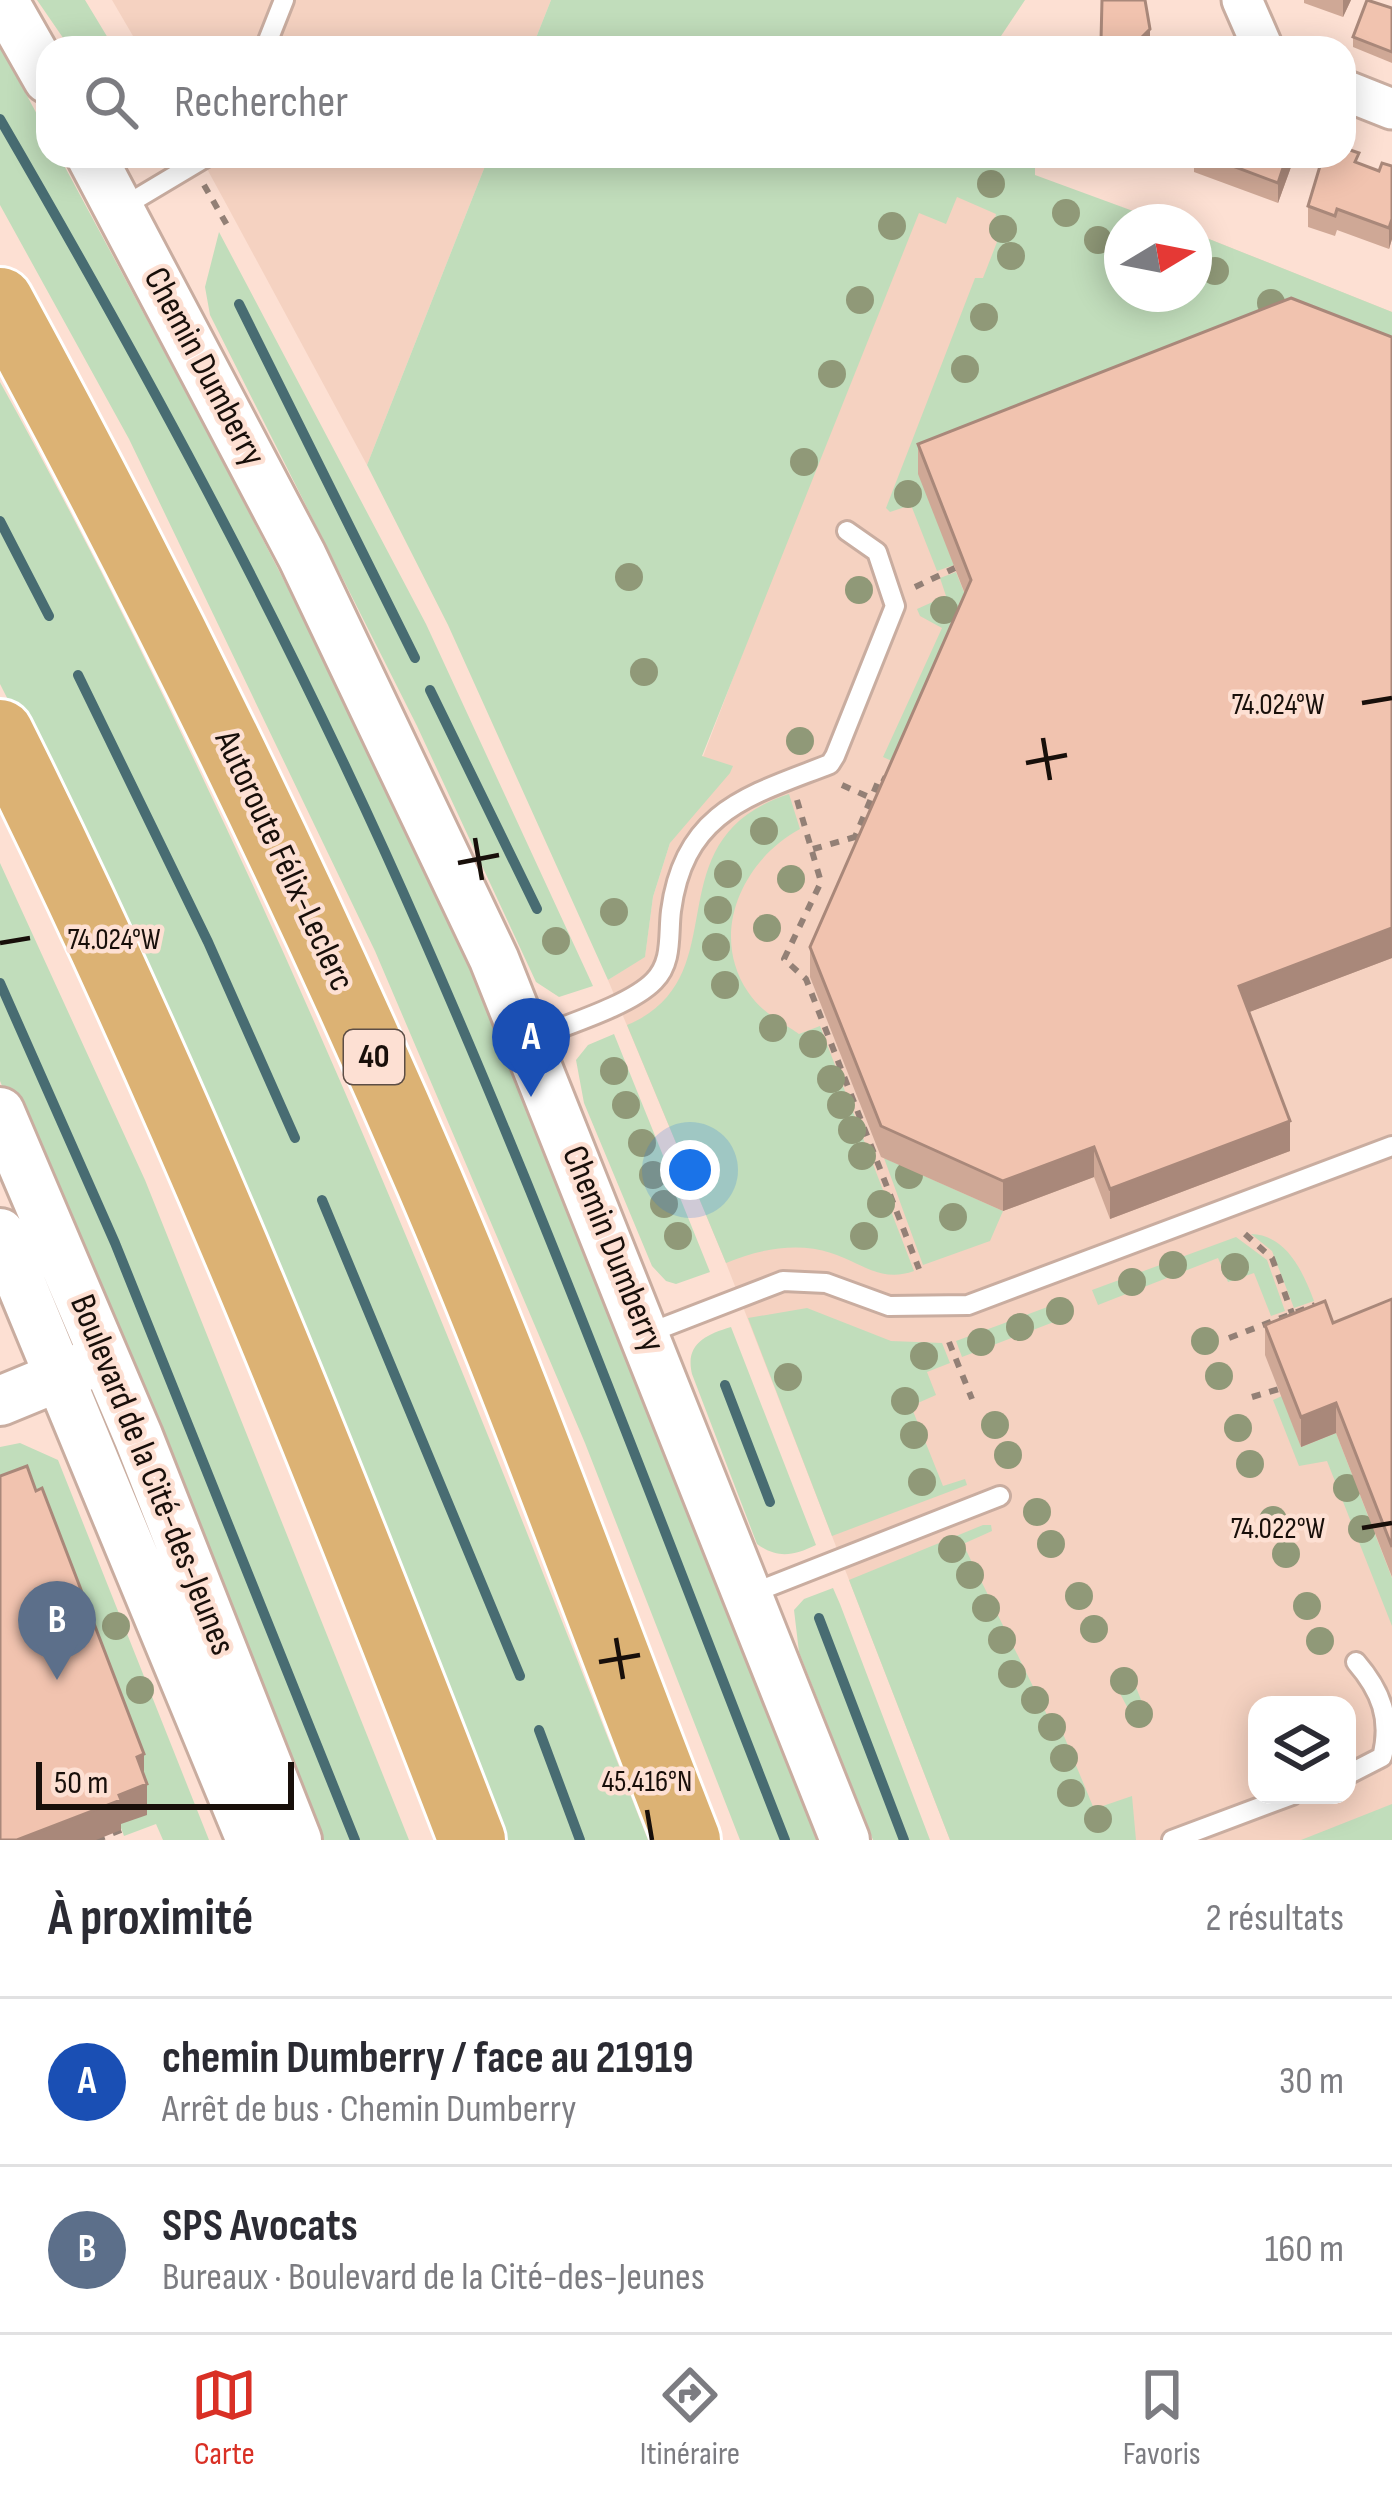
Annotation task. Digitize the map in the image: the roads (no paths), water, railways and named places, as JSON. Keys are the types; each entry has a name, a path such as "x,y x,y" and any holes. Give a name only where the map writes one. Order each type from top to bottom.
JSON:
{"highway":[{"name":"Autoroute Félix-Leclerc","path":"0,301 205,692 352,1004 473,1290 687,1840"},
{"path":"0,733 119,980 246,1266 472,1840"}],"street":[{"path":"2,0 36,58"},
{"path":"1242,0 1258,36"},
{"path":"1356,95 1392,109"},
{"name":"Chemin Dumberry","path":"98,168 374,703 529,1040 845,1840"},
{"name":"Boulevard de la Cité-des-Jeunes","path":"0,1112 106,1358 297,1840"},
{"name":"Boulevard de la Cité-des-Jeunes","path":"0,1233 250,1840"},
{"path":"0,1402 106,1358"}],"lane":[{"path":"270,36 284,0"},
{"path":"121,208 188,168"},
{"path":"529,1040 631,996 657,978 668,955 671,909 682,869 706,830 757,788 830,764 835,756 895,606 877,552 847,531"},
{"path":"646,1334 783,1281 826,1283 889,1306 968,1305 1392,1146"},
{"path":"750,1594 1000,1496"},
{"path":"1356,1662 1383,1702 1390,1747 1382,1757 1356,1770"},
{"path":"1172,1840 1268,1804"}],"waterway":[{"path":"0,119 202,481 385,852 542,1220 785,1840"},
{"path":"239,304 415,658"},
{"path":"0,521 49,616"},
{"path":"78,675 208,942 295,1138"},
{"path":"430,690 537,909"},
{"path":"0,983 115,1243 355,1840"},
{"path":"322,1200 520,1676"},
{"path":"725,1385 770,1502"},
{"path":"819,1618 904,1840"},
{"path":"539,1730 580,1840"}],"place":[{"name":"chemin Dumberry / face au 21919","path":"531,1097"},
{"name":"SPS Avocats","path":"57,1680"}]}
